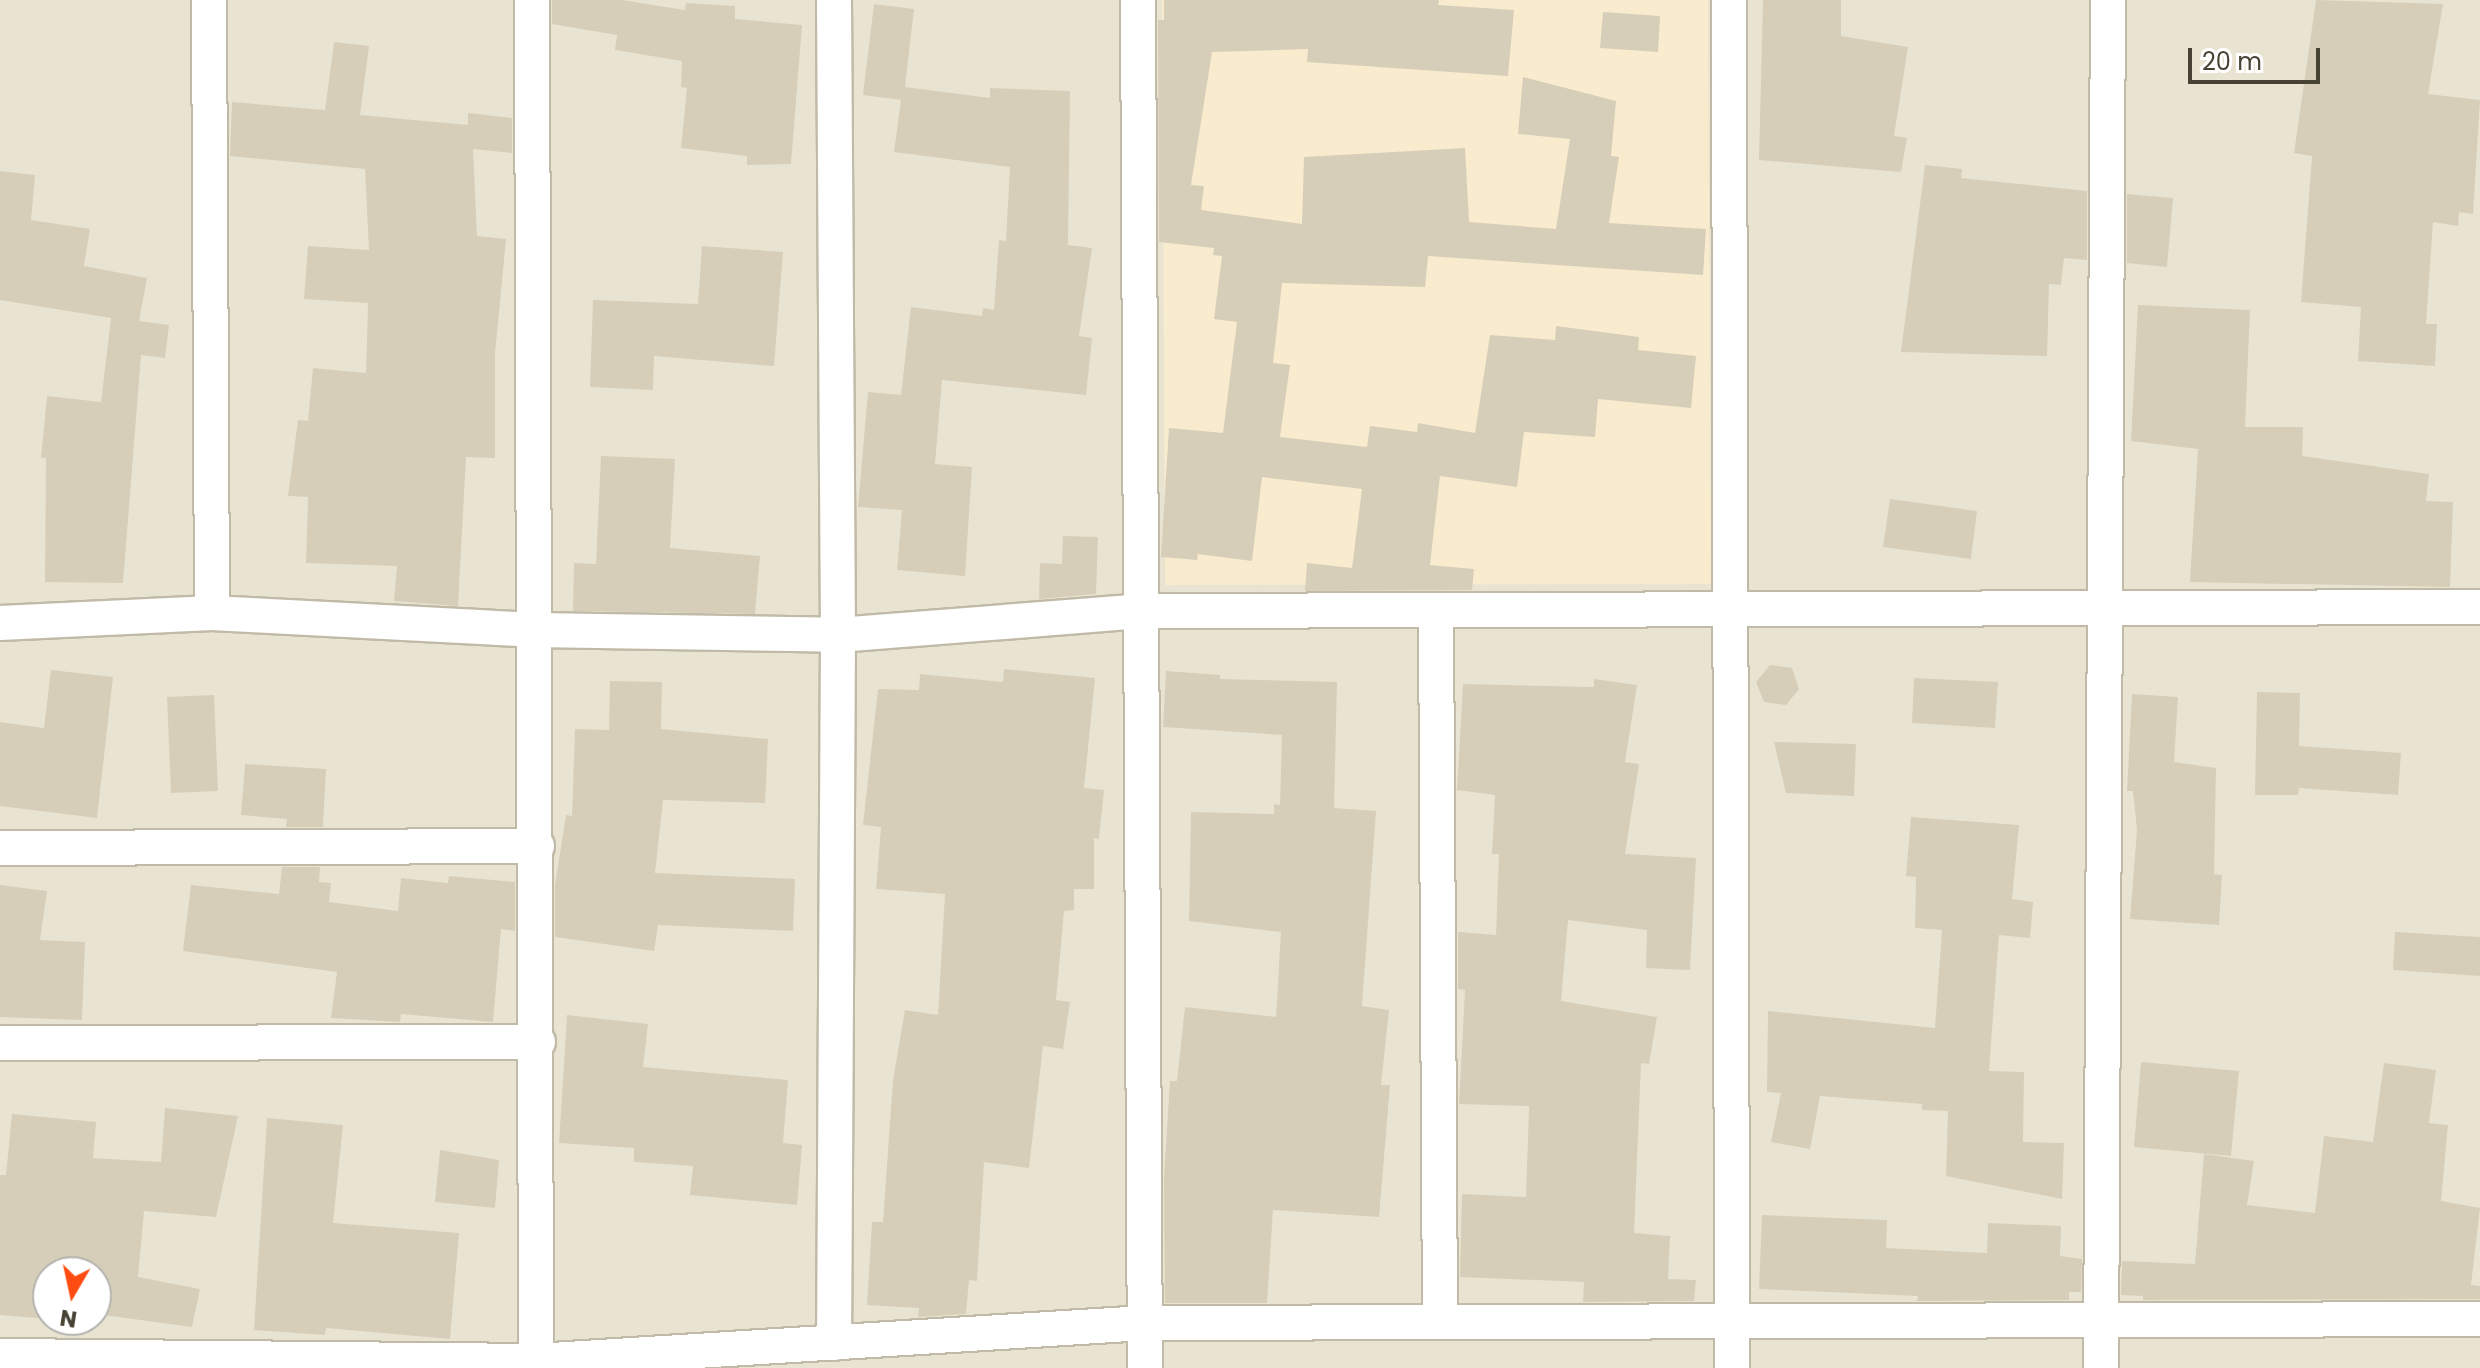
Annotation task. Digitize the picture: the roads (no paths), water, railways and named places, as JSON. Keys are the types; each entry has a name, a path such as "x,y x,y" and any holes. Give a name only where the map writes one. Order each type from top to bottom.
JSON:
{"street":[{"path":"209,0 212,613"},
{"path":"532,0 538,1042 536,1364"},
{"path":"834,0 838,635 834,1343"},
{"path":"1138,0 1145,1368"},
{"path":"1729,0 1732,1368"},
{"path":"2101,1368 2108,0"},
{"path":"0,623 212,613 534,630 838,635 1141,611 2480,607"},
{"path":"1436,610 1440,1322"},
{"path":"0,848 537,846"},
{"path":"0,1043 538,1042"},
{"path":"0,1356 536,1364 1145,1323 2480,1319"}]}
